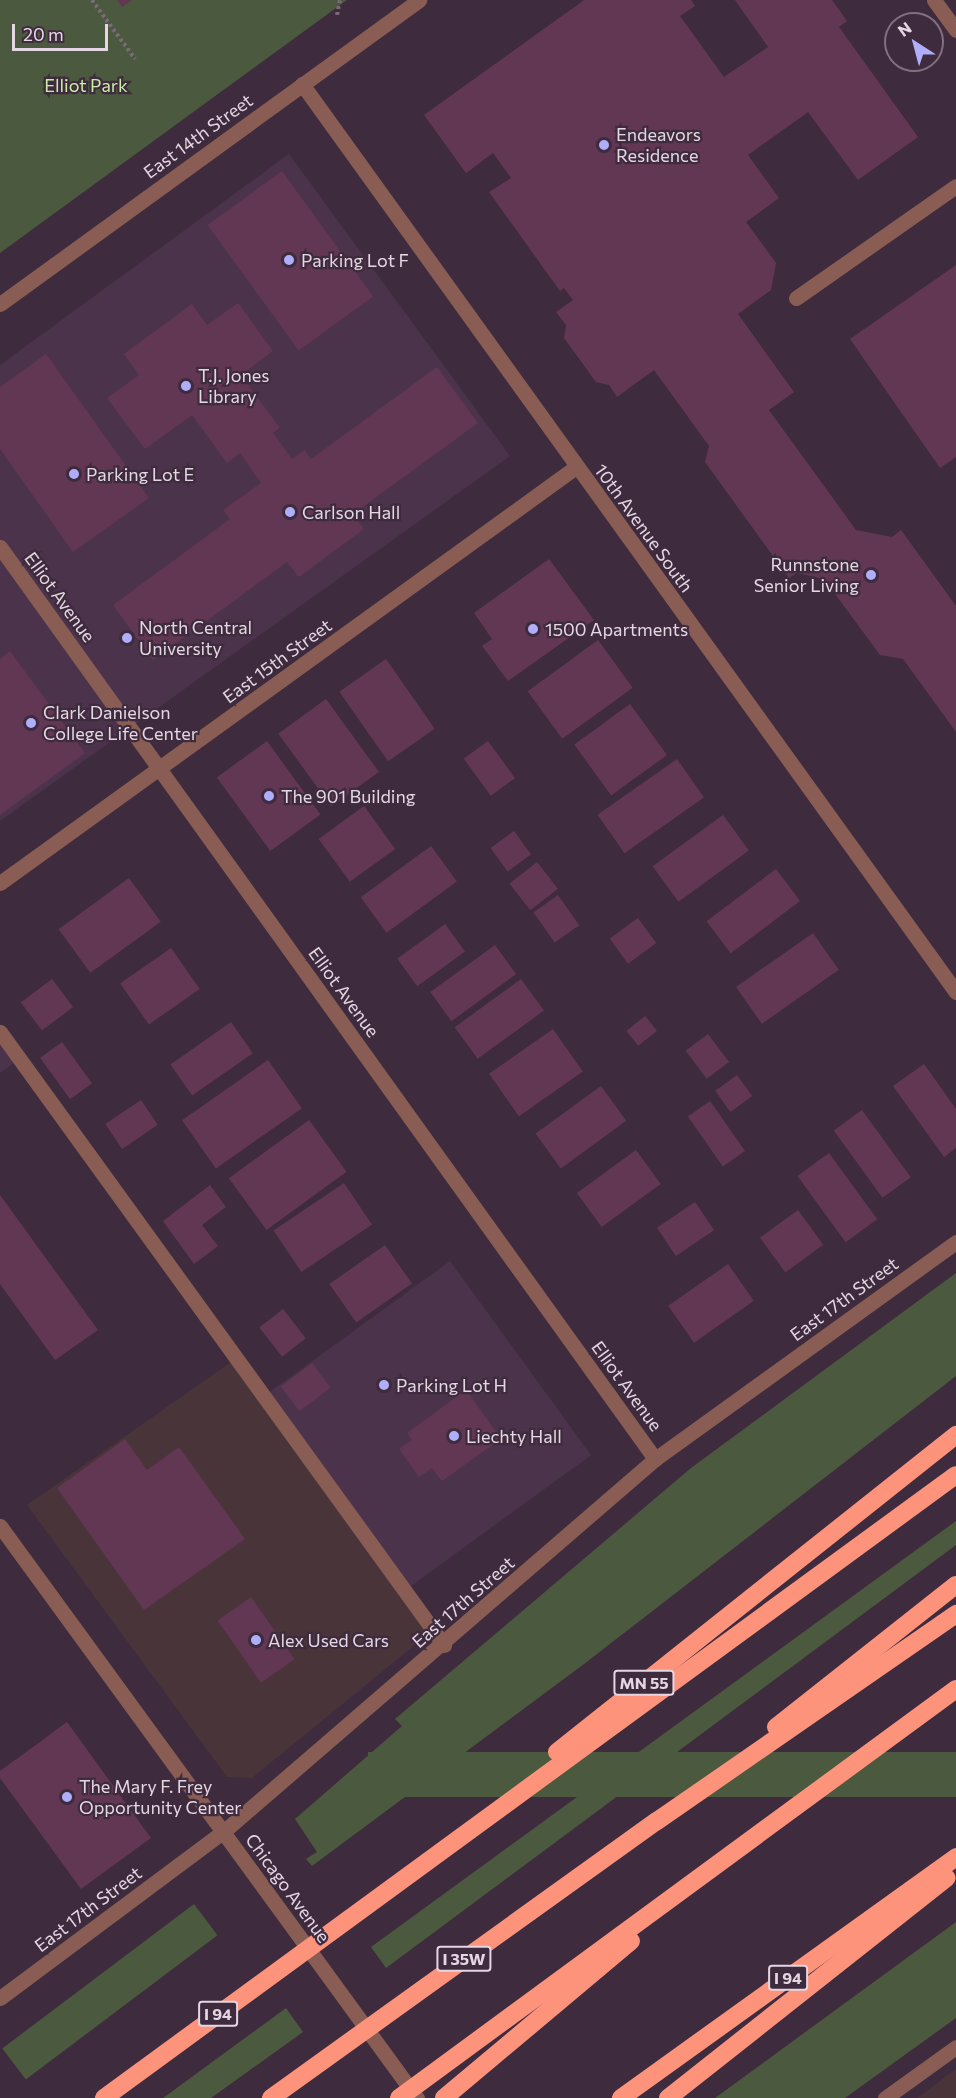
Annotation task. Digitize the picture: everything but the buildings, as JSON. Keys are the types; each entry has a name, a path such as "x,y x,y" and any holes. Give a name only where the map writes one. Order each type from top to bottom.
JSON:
{"highway":[{"name":"MN 55","path":"333,1931 956,1435"},
{"name":"I 94","path":"104,2098 956,1475"},
{"path":"657,1821 956,1585"},
{"name":"I 35W","path":"271,2098 657,1821 956,1614"},
{"path":"399,2098 956,1689"},
{"path":"444,2098 765,1829"},
{"name":"I 94","path":"621,2098 956,1857"},
{"path":"668,2098 956,1871"}],"street":[{"name":"East 14th Street","path":"0,304 418,0"},
{"path":"934,0 956,30"},
{"name":"10th Avenue South","path":"302,84 956,992"},
{"path":"796,298 956,186"},
{"name":"East 15th Street","path":"0,883 160,770 576,467"},
{"name":"Elliot Avenue","path":"0,547 656,1459"},
{"path":"0,1032 444,1645"},
{"name":"East 17th Street","path":"0,1998 223,1832 444,1645 656,1459 956,1242"},
{"name":"Chicago Avenue","path":"0,1526 417,2098"},
{"path":"885,2098 956,2047"}],"path":[{"path":"92,0 135,59"},
{"path":"337,15 340,0"}],"shaded area":[{"name":"North Central University","path":"289,154 510,456 0,821 0,365"},
{"path":"0,1036 18,1060 0,1073"},
{"path":"450,1261 591,1455 409,1587 268,1393"},
{"path":"241,1355 437,1627 252,1778 227,1777 27,1505"},
{"path":"956,2069 956,2098 917,2098"}],"green space":[{"name":"Elliot Park","path":"0,0 347,0 0,253"},
{"path":"956,1273 956,1376 584,1664 312,1866 306,1859 317,1852 295,1819 402,1726 395,1719 691,1468"},
{"path":"956,1521 956,1545 386,1968 371,1947"},
{"path":"368,1752 956,1752 956,1797 368,1797"},
{"path":"194,1904 217,1935 26,2080 2,2048"},
{"path":"956,1922 956,2018 845,2098 715,2098"},
{"path":"286,2008 303,2032 211,2098 163,2098"}],"place":[{"name":"Endeavors Residence","path":"604,145"},
{"name":"Parking Lot F","path":"289,260"},
{"name":"T.J. Jones Library","path":"186,386"},
{"name":"Parking Lot E","path":"74,474"},
{"name":"Carlson Hall","path":"290,512"},
{"name":"Runnstone Senior Living","path":"871,575"},
{"name":"1500 Apartments","path":"533,629"},
{"name":"North Central University","path":"127,638"},
{"name":"Clark Danielson College Life Center","path":"31,723"},
{"name":"The 901 Building","path":"269,796"},
{"name":"Parking Lot H","path":"384,1385"},
{"name":"Liechty Hall","path":"454,1436"},
{"name":"Alex Used Cars","path":"256,1640"},
{"name":"The Mary F. Frey Opportunity Center","path":"67,1797"}]}
